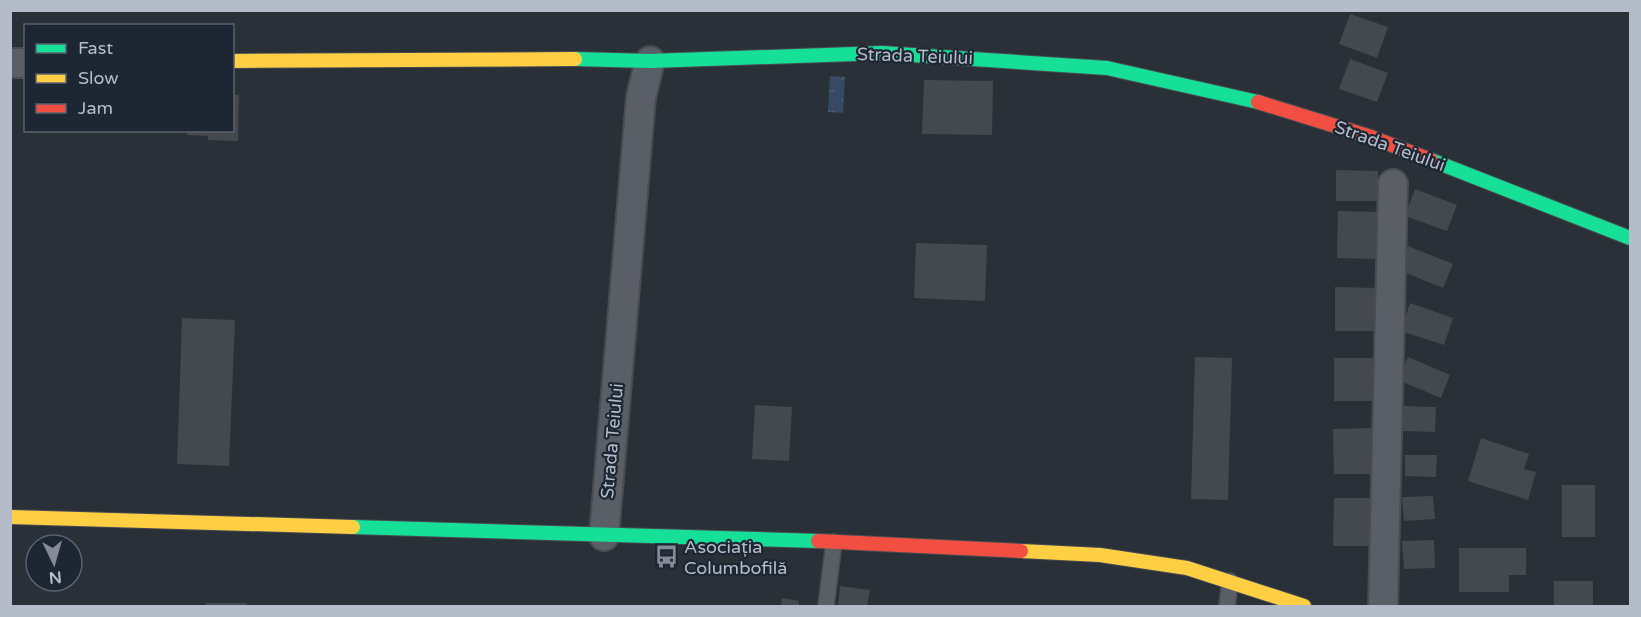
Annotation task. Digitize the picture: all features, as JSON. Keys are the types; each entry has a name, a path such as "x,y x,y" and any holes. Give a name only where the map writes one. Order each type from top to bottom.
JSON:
{"street":[{"name":"Strada Teiului","path":"604,536 641,97 650,61 882,53 1107,68 1245,98 1371,137 1630,238"},
{"path":"234,61 590,59 650,61"},
{"path":"1383,606 1393,184"},
{"path":"10,517 834,542 1100,555 1164,564 1230,581 1304,606"}],"lane":[{"path":"826,606 834,542"},
{"path":"1227,606 1230,581"}],"water":[{"path":"830,76 845,77 843,113 828,112"}],"building":[{"path":"1350,14 1388,27 1377,58 1339,44"},
{"path":"1350,59 1388,73 1377,102 1339,89"},
{"path":"924,80 993,81 992,135 922,134"},
{"path":"234,95 239,95 238,141 208,140 208,136 187,135 188,132 234,132"},
{"path":"1336,170 1378,171 1379,201 1336,201"},
{"path":"1415,189 1457,205 1447,231 1405,216"},
{"path":"1338,211 1381,212 1379,259 1337,258"},
{"path":"916,243 987,245 985,301 914,298"},
{"path":"1408,246 1453,264 1443,288 1399,270"},
{"path":"1335,287 1379,288 1379,331 1335,331"},
{"path":"1410,303 1453,318 1444,345 1401,331"},
{"path":"182,318 235,320 229,466 177,464"},
{"path":"1195,357 1232,358 1228,500 1191,499"},
{"path":"1408,357 1450,375 1441,398 1398,380"},
{"path":"1334,358 1375,358 1376,401 1334,401"},
{"path":"755,405 792,407 789,461 752,459"},
{"path":"1403,406 1436,407 1435,432 1402,431"},
{"path":"1373,428 1374,474 1334,474 1333,429"},
{"path":"1481,438 1529,454 1524,469 1536,472 1528,500 1468,481"},
{"path":"1405,455 1437,455 1436,477 1405,476"},
{"path":"1562,485 1595,485 1595,537 1562,537"},
{"path":"1433,496 1435,519 1404,521 1402,497"},
{"path":"1334,498 1374,498 1373,546 1333,546"},
{"path":"1434,540 1435,568 1404,569 1402,541"},
{"path":"1459,548 1526,548 1526,575 1509,575 1509,592 1459,592"},
{"path":"1554,581 1593,581 1593,606 1554,606"},
{"path":"840,586 870,590 867,606 838,606"},
{"path":"782,598 799,601 799,606 781,606"},
{"path":"206,603 247,603 247,606 206,606"}],"traffic: fast":[{"path":"575,59 650,61 882,53 1107,68 1258,102"},
{"path":"1431,160 1630,238"},
{"path":"353,527 818,541"}],"traffic: slow":[{"path":"234,61 575,59"},
{"path":"10,517 353,527"},
{"path":"1021,551 1100,555 1187,568 1304,606"}],"traffic: jam":[{"path":"1258,102 1371,137 1431,160"},
{"path":"818,541 1021,551"}],"place":[{"name":"Asociația Columbofilă","path":"666,557"}]}
